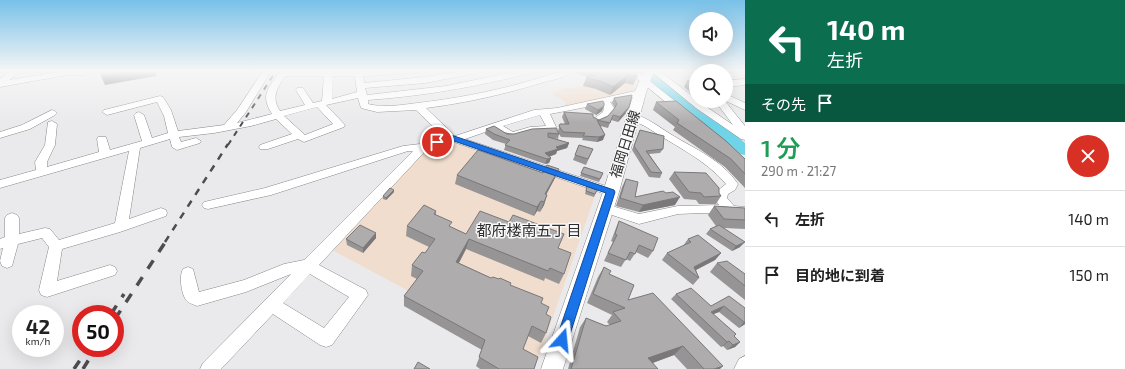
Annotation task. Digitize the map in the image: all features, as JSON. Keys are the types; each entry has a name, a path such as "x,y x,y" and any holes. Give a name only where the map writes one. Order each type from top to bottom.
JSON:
{"main road":[{"name":"福岡日田線","path":"552,369 644,88"}],"street":[{"path":"228,127 241,112 257,88"},
{"path":"274,88 270,98 278,116 305,140 340,125 319,104 300,90"},
{"path":"319,104 324,88"},
{"path":"361,88 364,106 371,110 418,106 511,88"},
{"path":"0,184 184,132 214,130 278,116 378,88"},
{"path":"362,92 418,93 445,88"},
{"path":"474,88 482,95"},
{"path":"209,369 425,145 453,139 534,113 605,101 629,88"},
{"path":"657,88 687,115"},
{"path":"665,88 699,106 745,138"},
{"path":"107,112 160,99 165,106 177,146 196,141"},
{"path":"597,120 607,113 609,108 605,101"},
{"path":"733,101 745,108"},
{"path":"418,106 453,139 611,192"},
{"path":"725,108 745,133"},
{"path":"497,126 512,135 530,130 552,129 544,112"},
{"path":"139,115 148,143"},
{"path":"634,117 644,120 676,142 709,160 723,171 732,184 732,187 722,192 722,199 730,210"},
{"path":"0,135 52,119 50,145 41,162 42,173"},
{"path":"264,147 299,135"},
{"path":"102,139 105,154"},
{"path":"121,226 135,146"},
{"path":"208,205 267,192 407,148 423,147"},
{"path":"605,208 639,219 678,210 745,211"},
{"path":"56,246 115,229 161,213"},
{"path":"7,262 6,242 12,218"},
{"path":"6,242 36,234 45,234 56,246"},
{"path":"56,246 47,290 110,272"},
{"path":"188,272 192,296 197,299 218,292 245,286 298,266 308,266 360,295 326,339 272,305"},
{"path":"743,369 745,365"}],"shaded area":[{"path":"564,88 634,88 633,95 564,109 566,102 552,94"},
{"path":"451,140 597,190 538,360 330,249 428,145"}],"building":[{"path":"632,95 629,107 620,117 613,115 610,123 597,120 605,135 599,137 583,136 585,133 563,132 559,126 560,124 569,124 564,112 593,114 593,117 599,120 608,116 614,109 617,104 614,98"},
{"path":"603,101 604,106 598,110 587,104"},
{"path":"676,101 726,141 745,159 745,174 731,159 677,123 679,120 656,102"},
{"path":"494,126 507,134 514,134 532,129 556,128 559,134 548,133 548,137 569,143 556,147 558,149 545,153 551,158 547,159 505,145 510,140 494,134 486,129"},
{"path":"640,130 664,136 663,149 646,151 662,173 651,172 634,146"},
{"path":"579,145 593,149 588,159 575,155"},
{"path":"478,150 543,173 547,165 559,169 545,194 547,195 544,202 541,201 537,207 457,175"},
{"path":"584,167 603,173 600,179 581,173"},
{"path":"674,172 706,173 719,188 719,193 721,196 704,197 701,193 689,192"},
{"path":"626,179 638,182 635,197 663,191 666,193 673,192 680,197 643,205 620,198"},
{"path":"587,186 597,190 595,194 586,191"},
{"path":"390,188 394,190 386,198 383,196"},
{"path":"424,205 436,211 434,214 452,222 449,226 466,234 480,211 509,222 513,215 564,234 558,248 571,253 564,274 550,268 548,271 469,239 456,262 491,278 500,278 511,283 510,285 543,298 541,303 549,307 546,314 551,317 546,333 532,326 523,349 538,357 534,369 499,369 479,357 485,340 404,296 423,271 412,265 422,252 425,253 435,239 407,226"},
{"path":"714,206 745,208 745,220 724,219"},
{"path":"619,221 658,238 653,251 639,245 635,254 630,252 626,260 608,253 617,235 615,234"},
{"path":"360,225 376,233 363,248 346,239"},
{"path":"719,225 745,242 736,246 710,229"},
{"path":"698,235 721,253 694,267 699,278 667,253 691,242 688,239"},
{"path":"727,261 745,274 745,286 717,263"},
{"path":"604,267 611,271 609,274 634,285 628,300 653,293 723,366 714,369 704,369 683,346 648,358 658,369 571,369 586,318 606,326 621,321 613,312 625,308 593,294"},
{"path":"691,288 711,306 729,296 745,308 745,322 724,306 711,312 736,334 734,336 740,342 733,345 729,341 727,342 676,294"},
{"path":"418,362 430,369 414,369"}],"waterway":[{"path":"666,88 721,130 745,151"}],"railway":[{"path":"228,145 265,88"},
{"path":"165,242 228,144"},
{"path":"124,305 166,241"},
{"path":"117,305 124,294"},
{"path":"74,369 82,357"},
{"path":"83,369 90,357"}],"district":[{"name":"都府楼南五丁目","path":"529,231"}],"route":[{"path":"437,142 451,138 611,192 562,340"}]}
